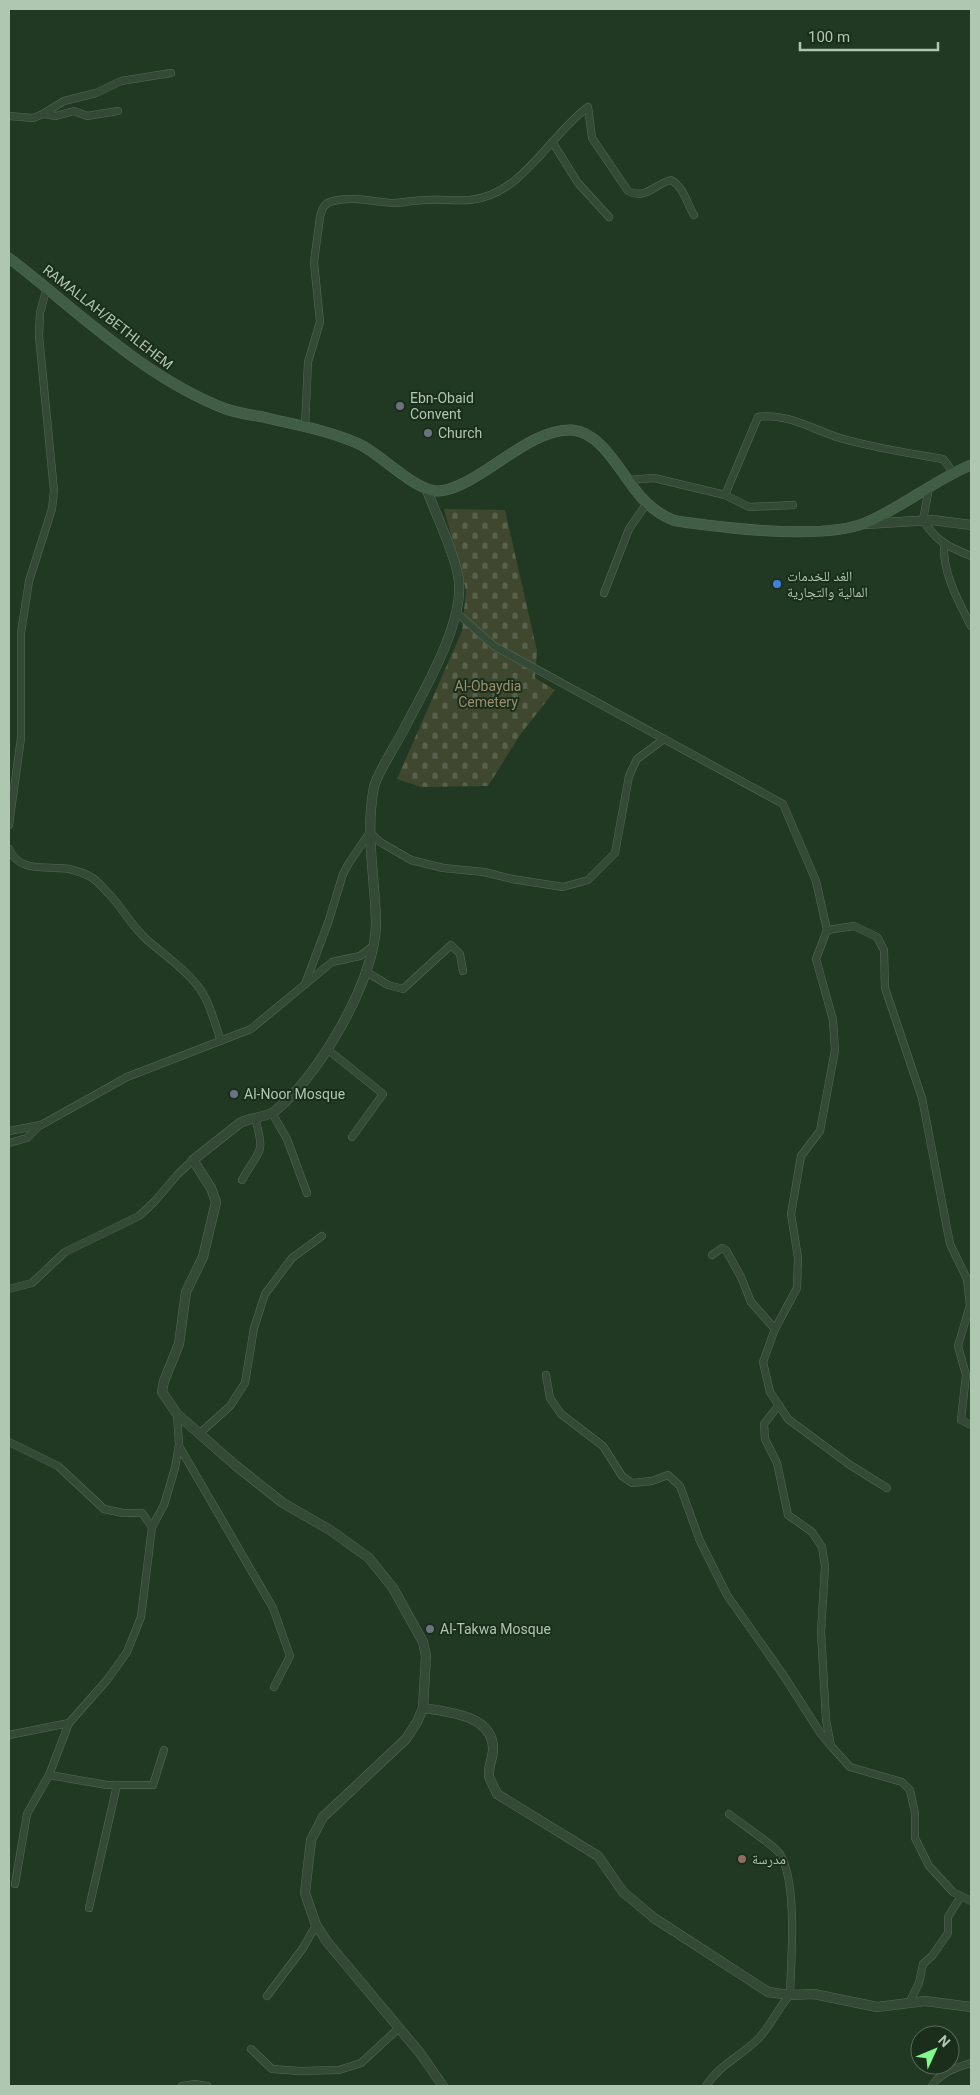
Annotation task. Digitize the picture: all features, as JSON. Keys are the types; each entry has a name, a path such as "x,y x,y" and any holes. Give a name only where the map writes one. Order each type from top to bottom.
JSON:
{"main road":[{"name":"RAMALLAH/BETHLEHEM","path":"9,258 148,367 191,394 229,410 340,435 366,447 427,490"},
{"path":"427,490 440,492 454,488 479,476 531,443 555,432 573,430 592,438 608,453 647,503 675,521 753,531 828,530 863,524 929,488 953,472 971,464"}],"street":[{"path":"9,116 33,118 64,101 96,93 121,81 171,73"},
{"path":"305,427 308,362 320,322 314,262 321,210 326,204 333,201 350,199 399,203 422,200 471,200 489,196 531,167 570,122 588,108 592,138 628,191 636,195 644,195 660,183 671,180 684,194 686,204 694,215"},
{"path":"43,114 56,116 74,111 87,116 118,111"},
{"path":"553,143 578,183 609,217"},
{"path":"9,824 22,738 21,633 29,581 52,509 54,490 39,336 40,313 47,287"},
{"path":"724,496 758,416 772,414 838,437 879,448 943,458 953,472"},
{"path":"628,480 654,478 724,496 749,507 793,505"},
{"path":"929,488 923,520 933,536 971,556"},
{"path":"9,1289 32,1283 65,1252 139,1216 193,1160 240,1123 272,1113 287,1101 335,1038 365,972 373,946 376,924 370,832 374,785 393,751 445,645 456,612 459,590 458,576 427,490"},
{"path":"604,593 629,529 647,503"},
{"path":"863,524 923,520 971,525"},
{"path":"944,543 943,556 946,570 971,626"},
{"path":"456,612 494,646 784,804 816,881 827,930 816,959 833,1020 835,1050 820,1131 801,1156 791,1214 798,1258 797,1288 775,1330 763,1362 770,1392 788,1419 850,1465 887,1488"},
{"path":"370,832 380,842 411,860 443,868 484,872 563,887 588,880 615,852 629,776 637,759 664,739"},
{"path":"305,984 328,923 343,874 370,832"},
{"path":"9,849 18,862 30,867 68,869 93,878 114,899 145,938 174,961 197,984 211,1010 221,1041"},
{"path":"827,930 854,926 876,937 884,950 885,988 922,1098 950,1244 967,1279 970,1304 958,1346 966,1375 961,1420 971,1425"},
{"path":"365,972 388,985 402,989 451,945 460,954 463,971"},
{"path":"9,1143 27,1138 41,1125 127,1077 251,1029 332,962 360,956 373,946"},
{"path":"327,1049 383,1094 352,1137"},
{"path":"272,1113 287,1139 307,1193"},
{"path":"242,1180 249,1167 259,1156 262,1143 255,1118"},
{"path":"9,1131 41,1125"},
{"path":"193,1160 211,1188 216,1202 203,1257 186,1292 179,1344 164,1381 162,1392 178,1414 235,1465 283,1503 330,1530 369,1558 381,1571 423,1642 426,1656 423,1708 406,1739 323,1817 311,1840 305,1893 316,1925 328,1943 420,2053 443,2086"},
{"path":"199,1434 230,1406 245,1384 254,1328 265,1294 292,1258 322,1236"},
{"path":"712,1255 722,1248 726,1250 741,1277 751,1302 775,1330"},
{"path":"546,1375 550,1398 561,1414 603,1446 622,1476 632,1483 652,1481 668,1476 680,1486 700,1541 726,1595 793,1690 821,1734 850,1767 902,1782 910,1790 915,1813 915,1838 929,1866 953,1892 971,1901"},
{"path":"779,1405 764,1424 765,1439 777,1463 788,1515 812,1532 822,1547 825,1566 821,1632 826,1720 831,1746"},
{"path":"15,1884 27,1814 49,1774 70,1723 107,1680 127,1652 141,1617 152,1527 164,1505 175,1468 179,1446 178,1414"},
{"path":"9,1442 58,1466 104,1509 123,1513 142,1513 152,1527"},
{"path":"179,1446 273,1608 290,1656 274,1687"},
{"path":"423,1708 457,1714 480,1723 487,1730 493,1747 490,1776 497,1794 598,1856 623,1892 654,1918 768,1992 790,1996 814,1994 878,2007 925,2001 971,2007"},
{"path":"9,1735 70,1723"},
{"path":"49,1774 117,1785 153,1785 164,1750"},
{"path":"89,1908 117,1785"},
{"path":"706,2086 719,2069 748,2049 759,2038 768,2027 778,2008 790,1996 793,1932 788,1872 780,1853 729,1814"},
{"path":"909,2003 919,1983 923,1964 932,1956 948,1933 948,1917 961,1896"},
{"path":"267,1996 303,1948 316,1925"},
{"path":"251,2049 272,2069 300,2071 339,2070 361,2063 399,2028"},
{"path":"932,2086 938,2078 971,2063"},
{"path":"182,2086 195,2084 207,2086"}],"green space":[{"name":"Al-Obaydia Cemetery","path":"444,509 505,510 537,651 535,678 555,690 520,735 488,786 421,787 397,779 462,631 466,590"}],"place":[{"name":"Ebn-Obaid Convent","path":"400,406"},
{"name":"Church","path":"428,433"},
{"name":"الغد للخدمات المالية والتجارية","path":"777,584"},
{"name":"Al-Noor Mosque","path":"234,1094"},
{"name":"Al-Takwa Mosque","path":"430,1629"},
{"name":"مدرسة","path":"742,1859"}]}
